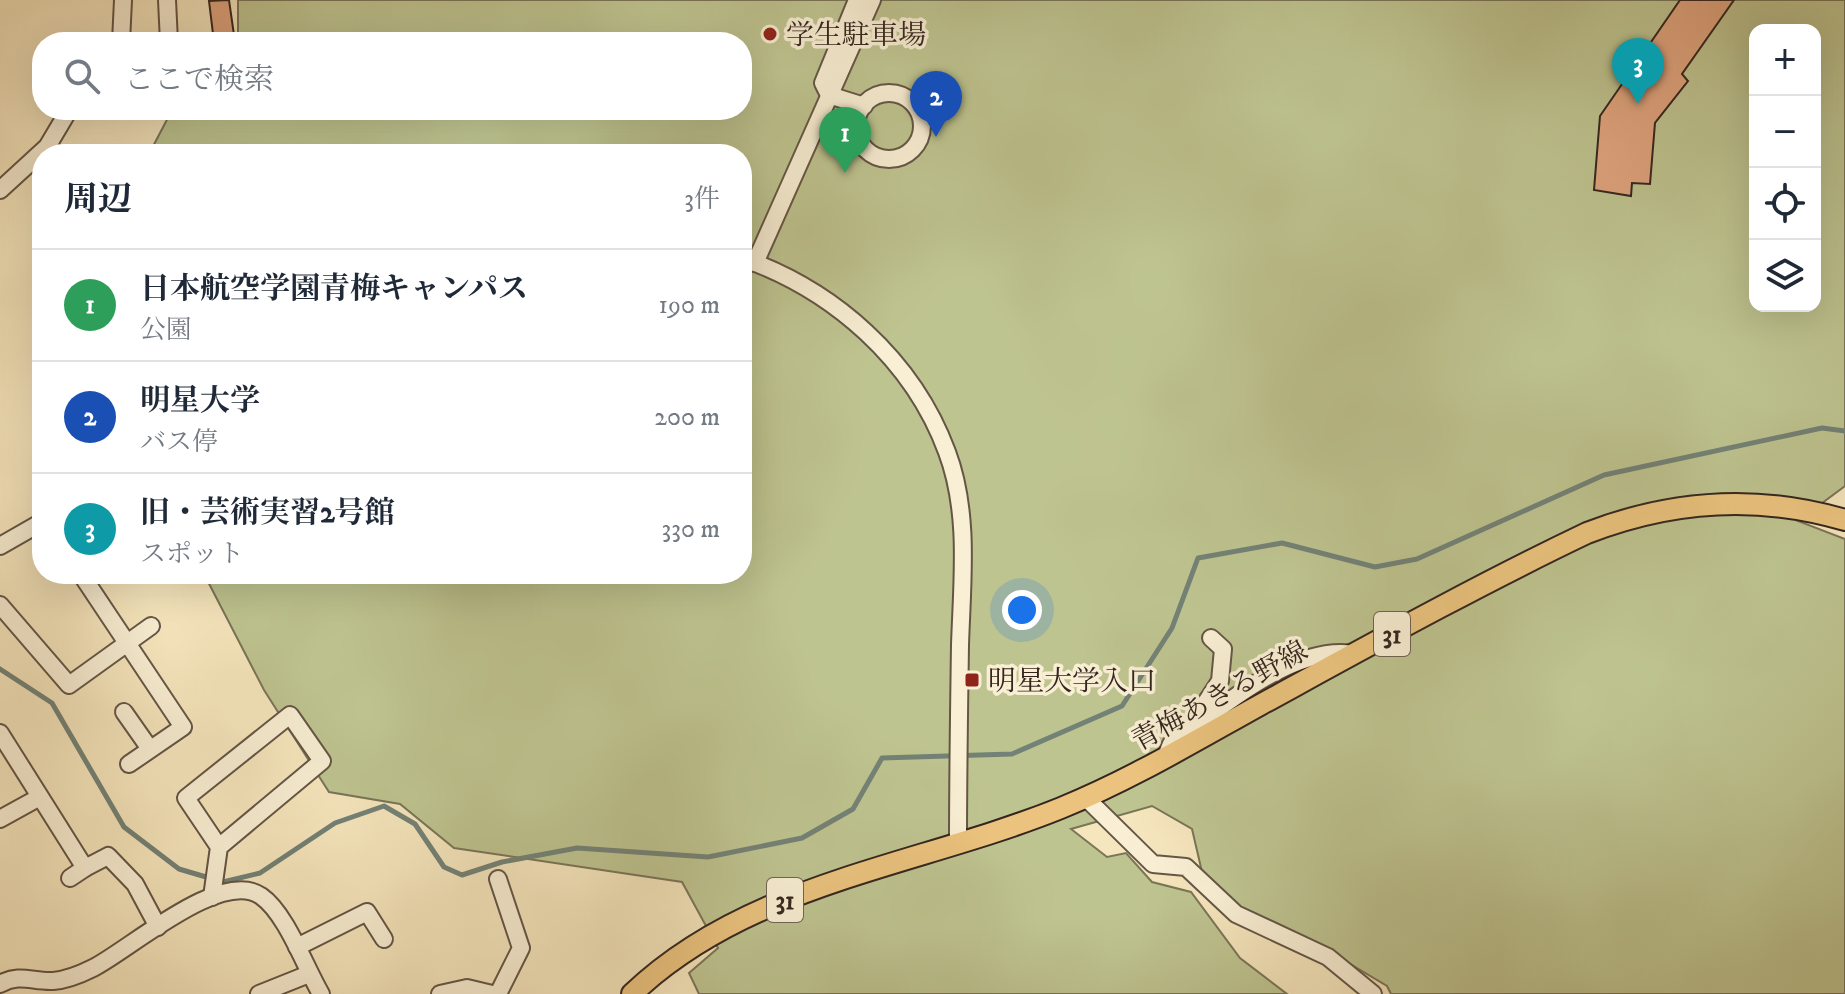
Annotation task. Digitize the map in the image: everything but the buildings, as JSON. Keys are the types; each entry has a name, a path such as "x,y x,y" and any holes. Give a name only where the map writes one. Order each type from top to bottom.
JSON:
{"main road":[{"name":"青梅あきる野線","path":"632,994 679,956 734,922 773,904 958,845 1085,797 1587,533 1651,511 1683,505 1751,503 1813,510 1845,520"}],"street":[{"path":"121,32 123,0"},
{"path":"167,0 169,32"},
{"path":"857,0 823,83 829,95 864,106"},
{"path":"752,252 817,127 872,0"},
{"path":"878,93 896,93 913,102 920,117 921,134 909,152 895,159 867,152 858,140 856,120 864,106 878,93"},
{"path":"49,144 63,120"},
{"path":"817,127 858,140"},
{"path":"0,190 32,161"},
{"path":"752,262 851,318 891,355 925,405 948,454 963,529 958,845"},
{"path":"0,546 32,528"},
{"path":"88,584 183,727 129,764"},
{"path":"0,605 69,685 151,626"},
{"path":"1201,722 1201,710 1220,681 1223,649 1211,638"},
{"path":"1166,756 1171,744 1201,722 1296,662 1331,650 1353,654"},
{"path":"124,712 150,749"},
{"path":"212,894 219,847 186,798 290,715 322,761 219,847"},
{"path":"0,733 38,798 85,868"},
{"path":"1085,797 1153,864 1186,867 1236,914 1328,957 1373,994"},
{"path":"0,819 38,798"},
{"path":"70,878 108,856 135,884 158,927"},
{"path":"498,879 521,948 498,994"},
{"path":"0,984 23,977 54,981 83,973 196,902 212,894 243,891 261,896 297,947 321,994"},
{"path":"297,947 367,912 384,939"},
{"path":"259,994 309,974"},
{"path":"440,994 467,988 492,994"}],"green space":[{"path":"238,0 1845,0 1845,486 1798,521 1845,539 1845,994 1391,994 1387,986 1328,951 1257,925 1202,872 1192,829 1152,806 1071,829 1107,857 1126,853 1152,882 1191,892 1240,958 1287,994 699,994 689,973 718,948 682,882 454,848 400,804 329,792 264,690 209,584 752,584 752,144 154,144 167,120 752,120 752,32 238,32"}],"waterway":[{"path":"0,669 52,703 124,827 179,869 223,882 260,873 335,823 384,806 415,824 444,867 462,875 502,862 577,848 708,857 802,838 853,809 882,758 1012,754 1122,706 1172,628 1198,558 1282,543 1375,567 1417,559 1604,475 1822,428 1845,431"}],"place":[{"name":"学生駐車場","path":"770,34"},
{"name":"旧・芸術実習2号館","path":"1638,104"},
{"name":"明星大学","path":"936,137"},
{"name":"日本航空学園青梅キャンパス","path":"845,173"},
{"name":"明星大学入口","path":"972,680"}]}
